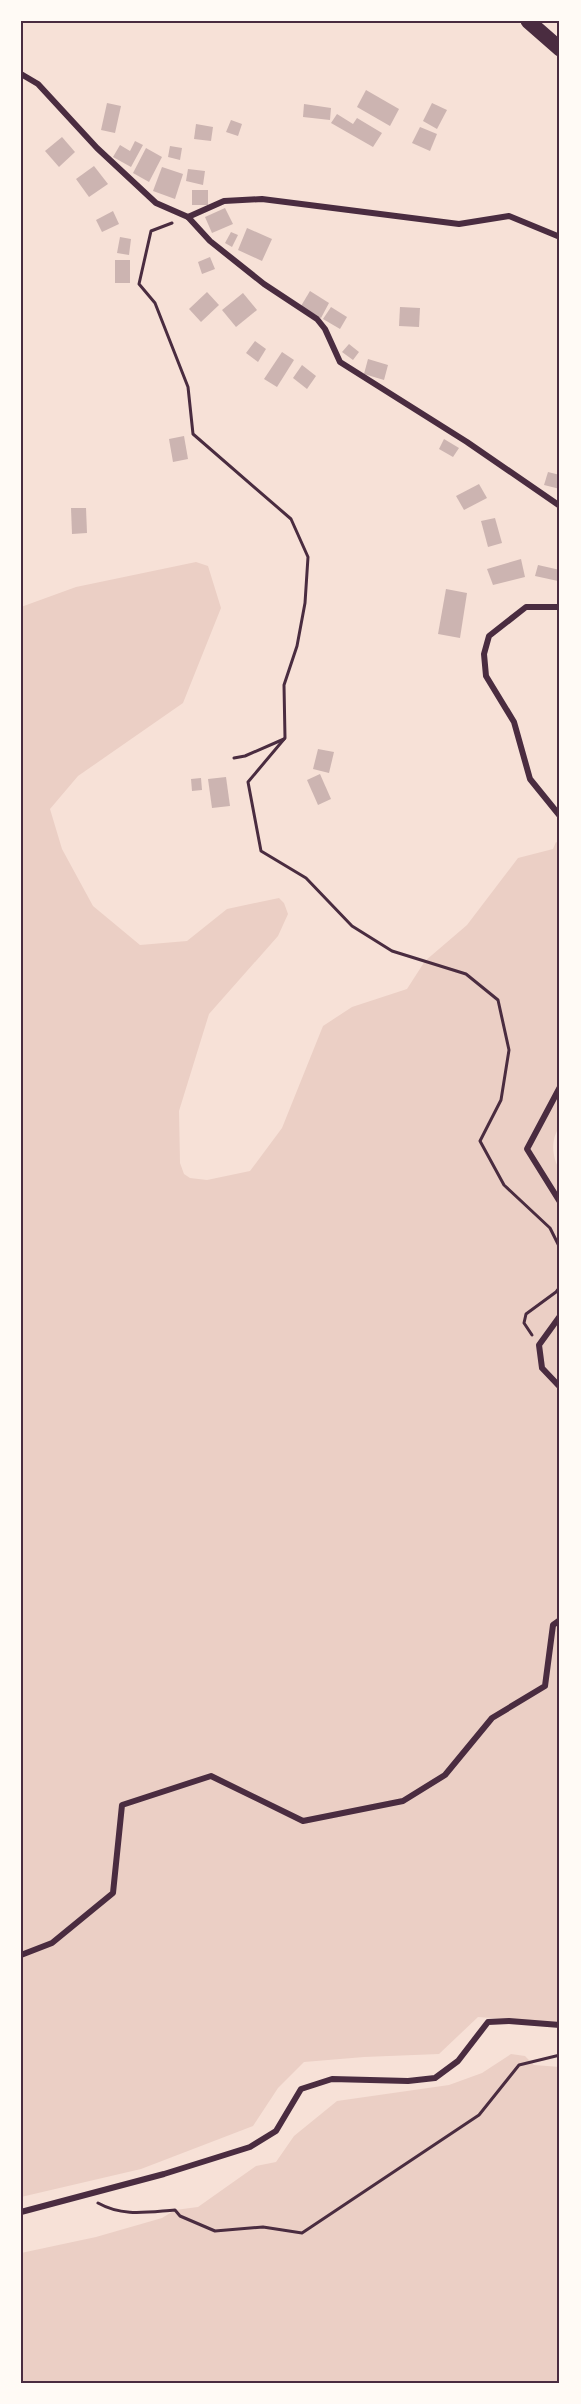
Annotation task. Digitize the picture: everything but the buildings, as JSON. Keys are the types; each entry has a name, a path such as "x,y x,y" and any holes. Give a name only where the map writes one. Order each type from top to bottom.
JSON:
{"main road":[{"path":"528,21 560,49"}],"street":[{"path":"21,74 38,84 97,148 156,203 188,217 210,241 264,284 318,319 326,329 340,362 467,442 560,506"},
{"path":"188,217 224,201 261,199 459,224 509,216 560,237"},
{"path":"560,606 526,607 489,636 484,654 486,676 514,722 530,779 560,816"},
{"path":"560,1087 527,1149 560,1202"},
{"path":"560,1316 539,1345 542,1368 560,1387"},
{"path":"21,1955 52,1943 113,1893 122,1805 211,1776 303,1821 403,1801 445,1775 492,1718 545,1686 553,1625 560,1620"},
{"path":"21,2212 165,2174 250,2147 276,2131 301,2089 332,2079 408,2081 435,2078 458,2061 488,2022 509,2021 560,2025"}],"path":[{"path":"188,217 151,231 139,284 155,303 188,387 193,434 291,519 308,557 305,603 297,646 284,685 285,738 248,782 261,851 306,878 352,926 392,951 466,974 498,1000 509,1050 501,1100 480,1142 504,1185 550,1228 560,1248"},
{"path":"234,758 245,756 285,738"},
{"path":"539,1345 524,1323 526,1314 560,1287"},
{"path":"84,2195 110,2209 130,2214 175,2210 180,2216 215,2231 263,2227 302,2233 479,2115 519,2065 560,2055"}],"shaded area":[{"path":"196,562 208,566 221,608 183,703 78,776 50,809 62,849 93,906 140,945 187,941 227,909 279,898 284,903 288,914 278,936 209,1014 179,1111 180,1163 184,1174 190,1178 207,1180 250,1171 282,1128 323,1026 352,1007 407,989 425,961 467,925 518,858 553,849 556,842 560,844 560,1126 553,1148 560,1171 560,2023 478,2017 439,2054 304,2062 278,2088 253,2126 141,2169 21,2197 21,607 76,587"},
{"path":"511,2054 525,2056 534,2065 560,2067 560,2383 21,2383 21,2253 96,2237 162,2218 175,2210 198,2207 256,2166 276,2162 294,2136 337,2101 449,2085 482,2073"}]}
